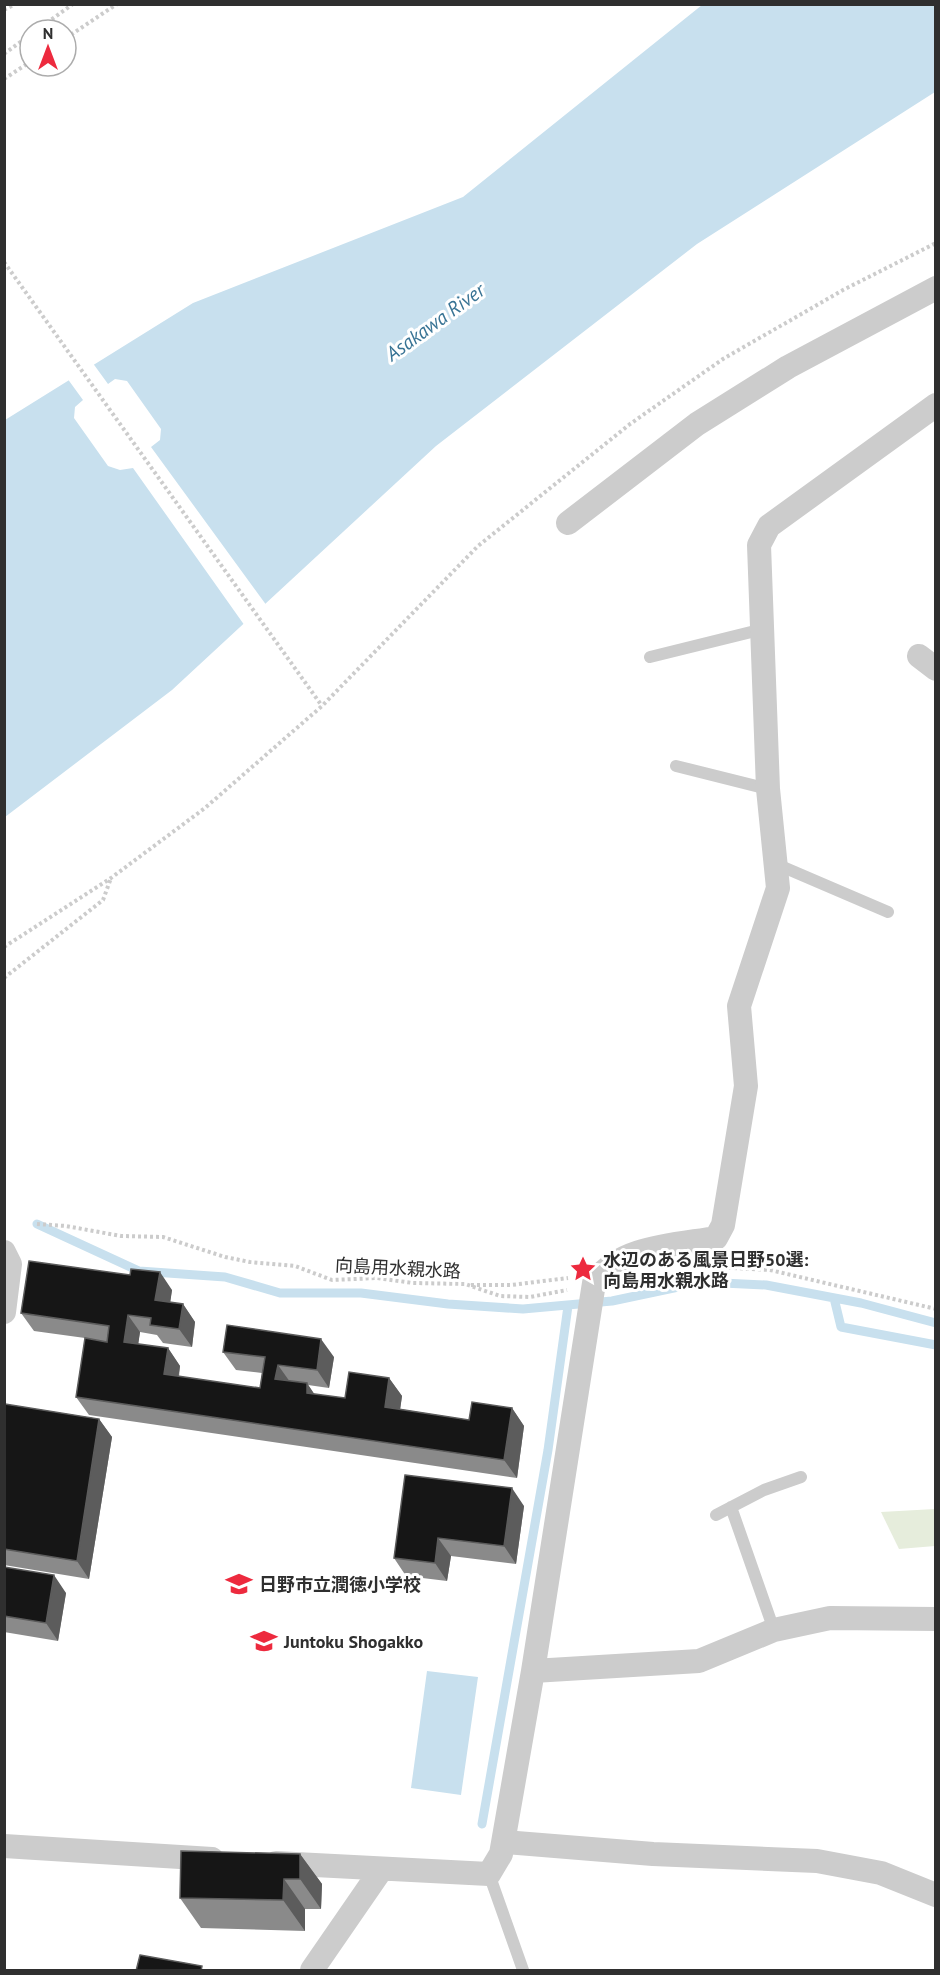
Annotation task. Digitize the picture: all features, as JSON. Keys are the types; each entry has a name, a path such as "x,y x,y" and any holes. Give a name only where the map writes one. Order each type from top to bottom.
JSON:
{"street":[{"path":"568,523 697,424 788,367 936,288"},
{"path":"4,1846 381,1870 489,1874 505,1842 588,1323 590,1287 601,1272 619,1260 649,1249 716,1238 723,1225 746,1086 739,1006 778,888 768,789 759,545 769,526 936,405"},
{"path":"4,1252 10,1264 4,1312"},
{"path":"533,1671 699,1661 774,1630 830,1618 936,1619"},
{"path":"505,1842 653,1854 817,1861 881,1873 936,1895"},
{"path":"312,1971 381,1870"}],"lane":[{"path":"650,657 763,629"},
{"path":"676,766 768,789"},
{"path":"776,864 888,912"},
{"path":"716,1515 764,1490 801,1477"},
{"path":"731,1507 774,1630"},
{"path":"489,1874 523,1971"}],"path":[{"path":"4,10 15,4"},
{"path":"54,18 73,4"},
{"path":"78,30 117,4"},
{"path":"4,54 18,44"},
{"path":"4,79 18,70"},
{"path":"4,947 111,878 188,822 322,706 478,546 630,424 743,347 843,290 936,243"},
{"path":"4,262 322,706"},
{"path":"4,978 102,900 111,878"},
{"name":"向島用水親水路","path":"37,1224 66,1226 121,1236 163,1237 225,1257 295,1266 332,1280 377,1278 413,1283 465,1284 500,1296 530,1297 590,1287"},
{"path":"708,1267 770,1270 936,1309"},
{"path":"465,1284 511,1285 574,1278 590,1287"}],"green space":[{"path":"935,1509 935,1546 899,1549 881,1512"}],"water":[{"name":"Asakawa River","path":"702,5 935,5 935,92 697,244 436,446 172,690 5,817 5,420 193,303 463,197"},
{"path":"427,1671 478,1677 461,1795 411,1788"}],"pier":[{"path":"92,362 108,384 115,379 127,381 161,429 160,440 151,447 267,606 245,626 133,468 120,470 108,466 74,418 75,407 83,400 67,378"}],"building":[{"path":"29,1261 130,1275 131,1269 160,1272 155,1300 183,1304 179,1329 150,1325 151,1318 128,1315 124,1342 168,1348 164,1374 260,1388 265,1357 223,1352 227,1325 321,1339 317,1370 278,1365 275,1379 307,1383 307,1393 345,1398 349,1372 389,1378 385,1407 469,1420 472,1402 512,1408 504,1460 76,1397 85,1338 107,1342 109,1326 21,1313"},
{"path":"5,1404 99,1419 77,1561 4,1549"},
{"path":"405,1475 512,1488 504,1546 438,1538 435,1563 394,1558"},
{"path":"4,1567 54,1575 46,1623 4,1616"},
{"path":"181,1851 300,1854 300,1879 284,1879 283,1900 180,1898"},
{"path":"140,1955 202,1966 201,1971 136,1971"}],"waterway":[{"path":"37,1224 139,1271 225,1277 280,1293 361,1293 448,1304 523,1309 612,1301 702,1282 766,1285 861,1303 936,1323"},
{"path":"834,1298 841,1327 936,1345"},
{"path":"482,1824 548,1450 568,1306"}],"place":[{"name":"水辺のある風景日野50選: 向島用水親水路","path":"583,1269"},
{"name":"日野市立潤徳小学校","path":"239,1584"},
{"name":"Juntoku Shogakko","path":"264,1641"}]}
